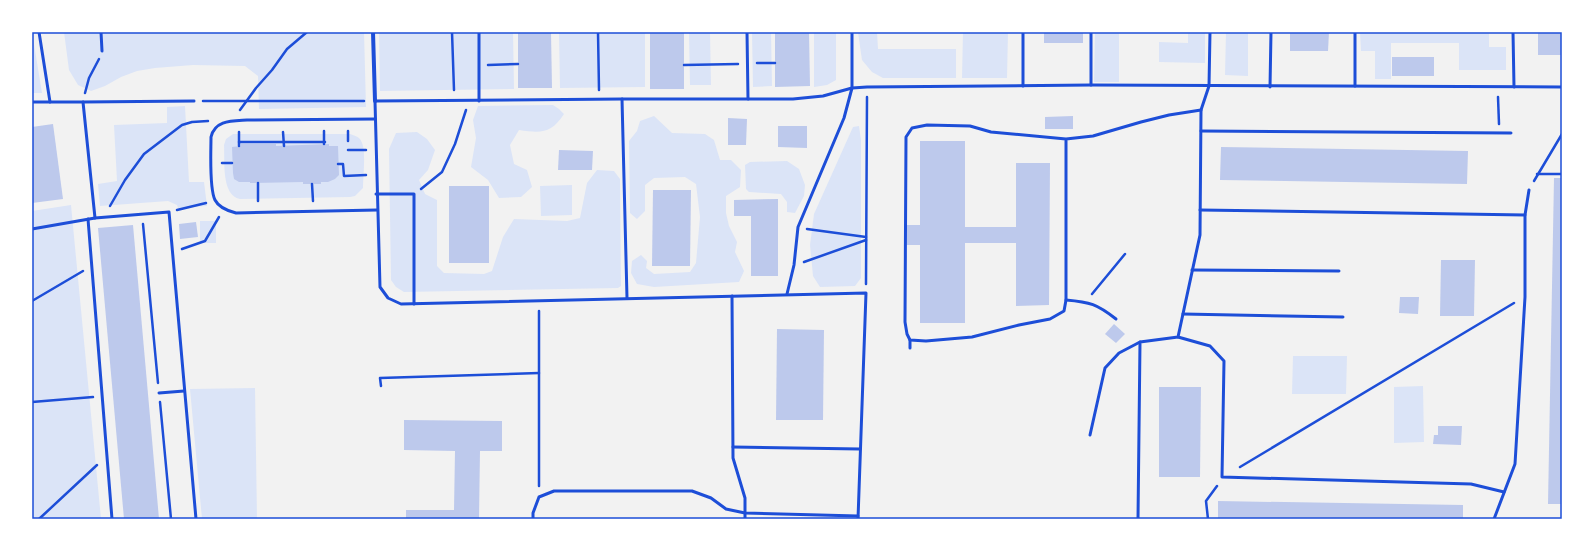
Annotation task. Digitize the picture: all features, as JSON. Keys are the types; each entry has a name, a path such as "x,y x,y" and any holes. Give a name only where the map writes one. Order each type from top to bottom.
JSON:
{"street":[{"path":"373,32 374,101"}],"lane":[{"path":"40,32 50,102"},
{"path":"101,32 102,51"},
{"path":"479,32 479,101"},
{"path":"747,32 748,99"},
{"path":"787,294 794,265 798,227 844,118 852,88 852,32"},
{"path":"1023,32 1023,86"},
{"path":"1091,32 1091,85"},
{"path":"1178,337 1200,235 1201,110 1210,86 1210,32"},
{"path":"1270,87 1271,32"},
{"path":"1355,32 1355,86"},
{"path":"1513,32 1514,86"},
{"path":"533,519 533,513 540,497 554,491 692,491 711,498 726,509 745,513 858,517 866,292 401,304 388,298 380,287 374,101 479,101 622,98 793,99 822,96 852,88 867,87 1091,85 1270,87 1562,87"},
{"path":"622,98 627,298"},
{"path":"32,102 194,101"},
{"path":"83,102 95,218"},
{"path":"910,348 910,340 907,334 905,322 906,137 912,128 927,125 970,126 991,132 1066,139 1093,136 1170,115 1201,110"},
{"path":"375,119 230,121 217,125 212,132 211,137 212,183 214,200 218,205 236,213 377,210"},
{"path":"1201,131 1511,133"},
{"path":"910,340 926,341 972,338 1019,325 1050,320 1064,311 1066,300 1066,139"},
{"path":"1494,519 1515,464 1525,297 1526,214 1529,190"},
{"path":"376,194 414,194 414,304"},
{"path":"1200,210 1526,214"},
{"path":"32,229 95,218 169,212 196,519"},
{"path":"88,219 112,519"},
{"path":"1192,270 1339,271"},
{"path":"732,296 733,458 745,498 745,519"},
{"path":"1066,300 1086,301 1103,309 1116,319"},
{"path":"1183,314 1343,317"},
{"path":"1090,435 1105,368 1119,353 1140,342 1178,337 1210,346 1224,361 1222,477 1470,484 1504,492"},
{"path":"1138,519 1140,342"},
{"path":"159,393 184,391"},
{"path":"733,447 860,449"}],"path":[{"path":"247,101 287,49 307,32"},
{"path":"452,32 454,101"},
{"path":"598,32 600,99"},
{"path":"83,102 89,78 102,51"},
{"path":"684,65 775,63"},
{"path":"479,65 518,64"},
{"path":"1498,86 1499,133"},
{"path":"866,292 867,87"},
{"path":"194,101 363,101"},
{"path":"414,194 442,172 455,144 469,101"},
{"path":"100,218 108,210 125,180 144,154 170,133 182,125 192,122 230,121"},
{"path":"239,142 324,143 324,131"},
{"path":"348,131 348,141"},
{"path":"239,132 239,146"},
{"path":"283,132 284,146"},
{"path":"1529,190 1537,174 1562,134"},
{"path":"348,150 366,150"},
{"path":"222,163 232,163"},
{"path":"338,164 343,164 344,176 366,175"},
{"path":"1537,174 1562,174"},
{"path":"258,183 258,202"},
{"path":"312,184 313,201"},
{"path":"169,212 214,200"},
{"path":"172,252 205,241 224,208"},
{"path":"142,214 171,519"},
{"path":"798,227 866,239"},
{"path":"794,265 866,239"},
{"path":"1086,301 1125,254"},
{"path":"32,301 92,266"},
{"path":"1208,519 1206,501 1222,477 1525,297"},
{"path":"538,301 540,497"},
{"path":"380,386 380,378 539,373"},
{"path":"32,402 102,397"},
{"path":"39,519 107,456"}],"shaded area":[{"path":"32,32 42,93 32,93"},
{"path":"64,32 364,32 366,107 259,109 258,76 245,66 193,65 155,68 137,71 91,91 78,85 69,70"},
{"path":"379,32 513,32 514,89 380,91"},
{"path":"559,32 645,32 645,87 560,88"},
{"path":"689,32 737,32 710,33 711,85 690,85"},
{"path":"752,32 771,32 772,86 753,87"},
{"path":"814,32 836,32 836,80 827,85 814,87"},
{"path":"858,32 877,32 878,49 956,49 956,78 883,78 872,72 862,60"},
{"path":"963,32 1008,32 1007,78 962,78"},
{"path":"1095,32 1119,32 1119,82 1094,82"},
{"path":"1188,32 1205,32 1205,63 1159,62 1159,42 1188,43"},
{"path":"1226,32 1248,32 1248,76 1225,75"},
{"path":"1360,32 1489,32 1489,47 1506,47 1506,70 1459,70 1459,43 1391,43 1391,79 1375,79 1375,51 1361,51"},
{"path":"553,105 564,114 555,125 550,129 539,132 519,130 510,145 514,164 527,170 532,187 521,197 499,198 488,180 471,167 476,138 473,120 478,106"},
{"path":"185,106 189,182 204,182 207,206 178,208 177,205 168,201 100,206 98,184 117,181 114,125 167,123 167,107"},
{"path":"654,116 672,133 705,134 714,140 720,160 731,160 741,170 740,187 726,196 726,213 729,226 737,242 735,252 744,271 739,282 654,287 637,284 631,273 632,261 641,255 647,261 646,268 654,274 690,272 696,263 700,217 696,184 685,177 654,178 645,185 645,211 637,219 630,213 629,141 637,131 640,121"},
{"path":"859,126 861,140 861,278 855,286 820,287 813,276 810,245 814,214 853,127"},
{"path":"417,132 427,139 435,150 428,170 419,180 425,194 437,200 437,266 444,273 484,274 492,271 503,237 514,219 567,221 580,218 587,183 597,170 614,171 620,179 621,286 618,288 404,292 396,287 391,280 389,149 396,133"},
{"path":"233,134 350,134 356,136 360,139 363,147 363,188 355,196 350,197 240,199 234,196 230,191 224,168 224,145 226,139"},
{"path":"787,161 799,169 805,185 804,196 795,213 787,212 787,202 781,194 749,192 746,189 745,165 750,162"},
{"path":"572,185 572,215 541,216 540,186"},
{"path":"71,205 101,519 32,519 32,211"},
{"path":"200,221 216,221 216,243 200,243"},
{"path":"1293,356 1347,356 1346,394 1292,394"},
{"path":"1423,386 1424,442 1394,443 1394,387"},
{"path":"255,388 257,519 202,519 190,389"}],"building":[{"path":"518,32 551,32 552,88 518,88"},
{"path":"650,32 684,32 684,89 650,89"},
{"path":"775,32 809,32 810,86 775,87"},
{"path":"1044,32 1083,32 1083,43 1044,43"},
{"path":"1290,32 1329,32 1328,51 1290,51"},
{"path":"1538,32 1562,32 1562,55 1538,55"},
{"path":"1392,57 1434,57 1434,76 1392,76"},
{"path":"1073,116 1073,129 1045,129 1045,117"},
{"path":"728,118 747,119 746,145 728,145"},
{"path":"53,124 63,199 32,203 32,127"},
{"path":"778,126 807,126 807,148 778,147"},
{"path":"920,141 965,141 965,227 1016,227 1016,163 1050,163 1049,305 1016,306 1016,243 965,243 965,323 920,323 920,245 907,245 907,225 920,225"},
{"path":"241,144 276,144 276,146 329,144 329,146 338,146 339,175 335,179 328,182 321,182 321,184 303,184 303,182 239,182 234,179 232,147 241,146"},
{"path":"1221,147 1468,151 1467,184 1220,180"},
{"path":"559,150 593,151 592,170 558,170"},
{"path":"1554,178 1562,178 1562,504 1548,504"},
{"path":"449,186 489,186 489,263 449,263"},
{"path":"653,190 691,190 690,266 652,266"},
{"path":"778,199 778,276 751,276 751,216 734,216 734,200"},
{"path":"196,222 198,237 180,239 179,224"},
{"path":"133,225 159,519 124,519 98,228"},
{"path":"1441,260 1475,260 1474,316 1440,316"},
{"path":"1400,297 1419,297 1418,314 1399,313"},
{"path":"1114,324 1125,334 1116,343 1105,334"},
{"path":"777,329 824,330 823,420 776,420"},
{"path":"1159,387 1201,387 1200,477 1159,477"},
{"path":"404,420 502,421 502,451 480,451 479,519 406,519 406,510 454,510 455,451 404,450"},
{"path":"1438,426 1462,426 1461,445 1433,444 1434,435 1438,435"},
{"path":"1218,501 1463,505 1463,519 1218,519"}]}
